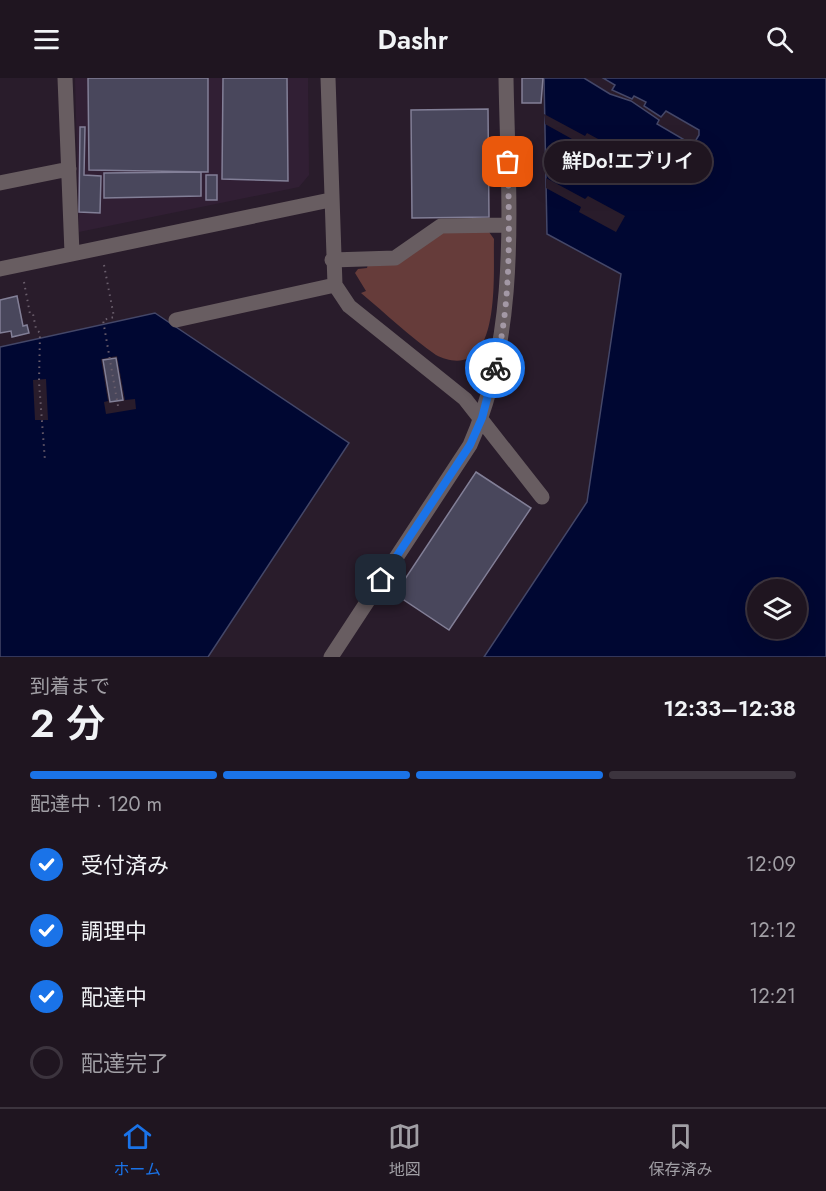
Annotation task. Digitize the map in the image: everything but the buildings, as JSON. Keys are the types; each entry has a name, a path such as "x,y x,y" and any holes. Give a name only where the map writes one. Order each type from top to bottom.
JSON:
{"street":[{"path":"65,78 72,253"},
{"path":"328,78 334,285 349,306 465,399 542,497"},
{"path":"331,657 470,445 482,418 505,314 508,225 506,78"},
{"path":"0,183 69,170"},
{"path":"0,269 330,200"},
{"path":"332,260 395,258 441,226 508,225"},
{"path":"176,320 334,285"}],"path":[{"path":"104,265 114,317 103,320 118,406"},
{"path":"24,282 30,314 33,314 36,329 40,333 39,382 45,461"}],"shaded area":[{"path":"75,78 308,78 309,175 299,187 79,232"},
{"path":"443,231 489,232 494,239 494,288 489,326 475,354 460,361 436,355 407,333 361,293 366,291 355,273 358,269 367,268 368,264"}],"water":[{"path":"544,78 584,78 610,94 631,101 659,120 657,124 693,145 699,135 699,130 666,111 661,117 644,106 646,102 634,96 632,99 612,90 615,85 603,78 826,78 826,657 484,657 587,502 621,274 547,234"},
{"path":"155,313 349,443 208,657 0,657 0,347"}],"pier":[{"path":"544,114 585,136 587,133 624,153 616,169 579,149 581,144 545,124"},
{"path":"546,178 585,199 588,196 625,216 616,232 579,212 581,207 546,188"},
{"path":"117,356 125,400 135,399 136,409 106,414 104,402 108,401 101,359"},
{"path":"46,379 48,420 35,420 33,380"}],"way so far":[{"path":"495,368 509,276 508,162"}],"place":[{"name":"鮮Do!エブリイ","path":"508,162"}],"route":[{"path":"381,580 470,445 482,418 495,368"}]}
